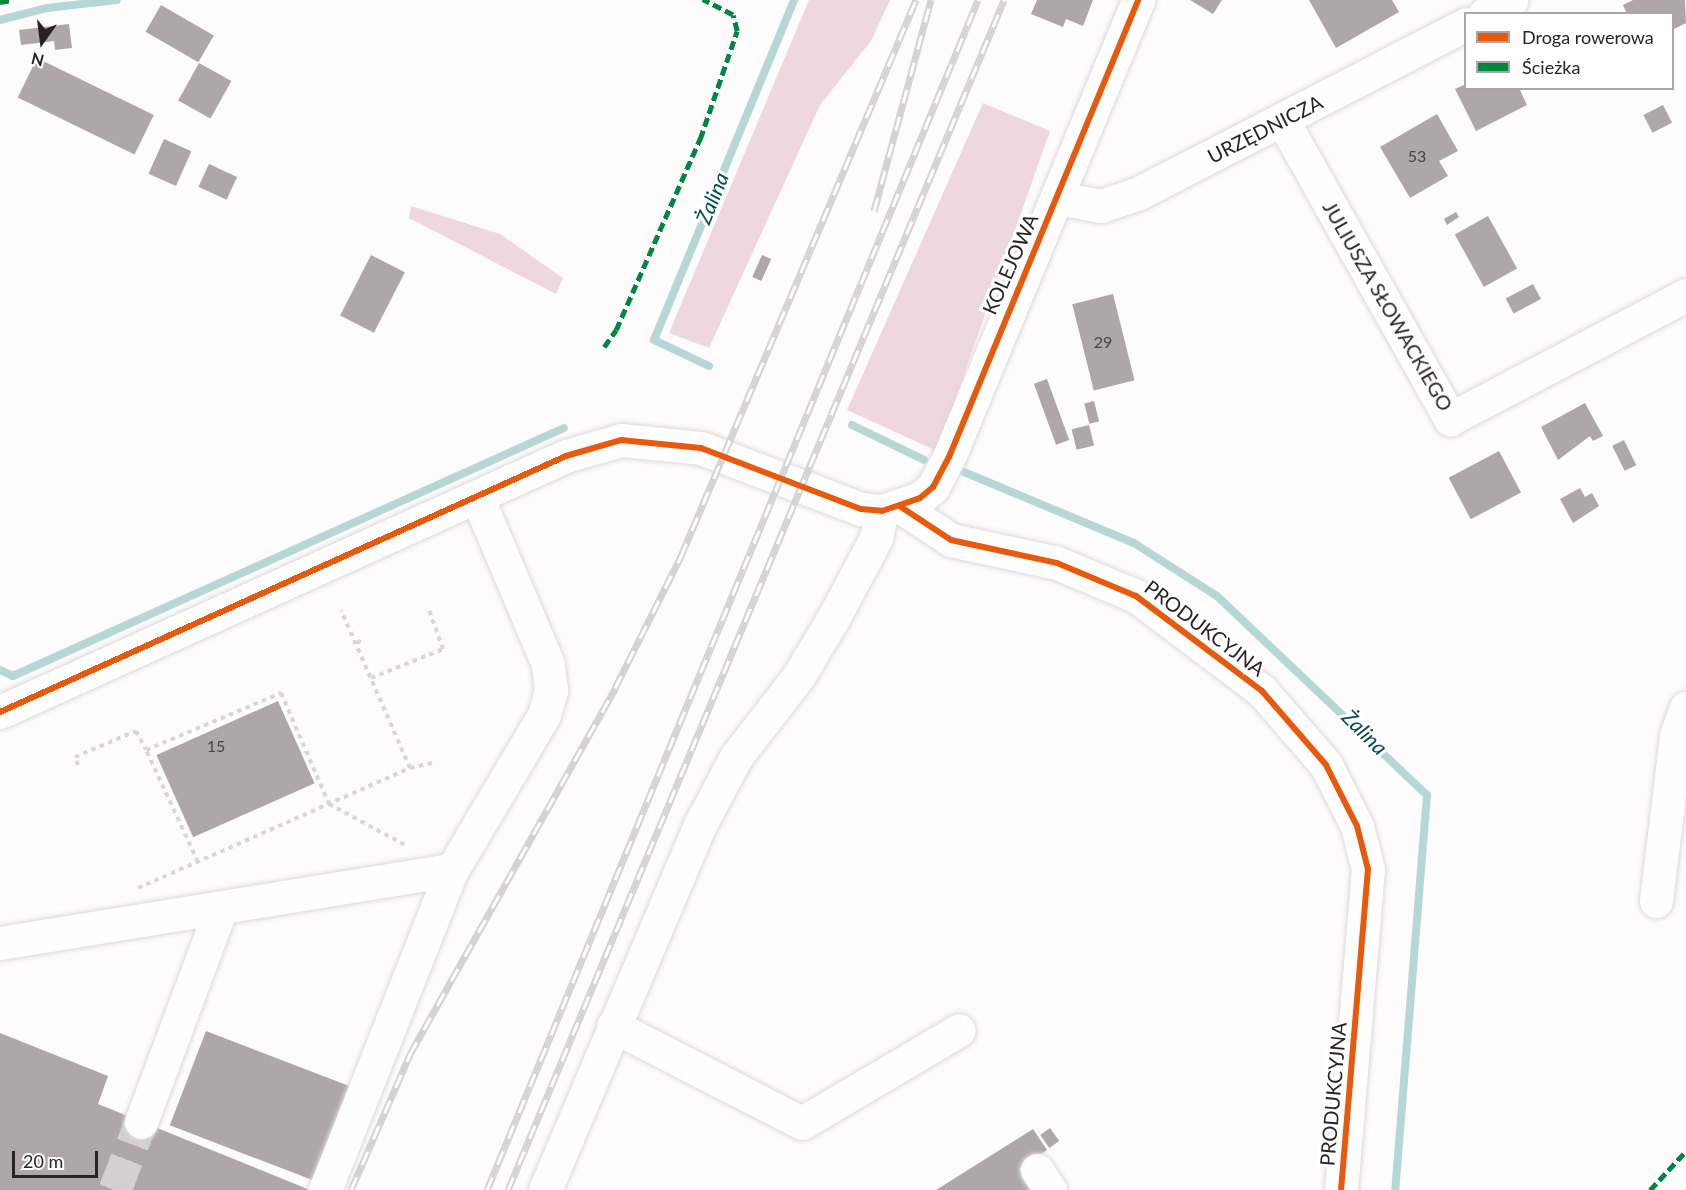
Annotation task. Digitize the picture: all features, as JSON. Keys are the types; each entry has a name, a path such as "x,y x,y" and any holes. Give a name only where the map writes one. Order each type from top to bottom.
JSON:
{"street":[{"name":"KOLEJOWA","path":"891,509 933,487 949,457 1138,0"},
{"path":"1489,12 1511,0"},
{"name":"URZĘDNICZA","path":"1058,198 1101,206 1139,193 1283,121 1464,25"},
{"name":"JULIUSZA SŁOWACKIEGO","path":"1283,121 1450,419 1686,295"},
{"path":"0,712 566,456 621,440 648,439 701,448 828,500 891,509 834,617 798,677 736,757 700,825 545,1190"},
{"path":"325,1190 452,870 544,715 551,690 548,664 477,496"},
{"name":"PRODUKCYJNA","path":"891,509 951,540 1057,563 1136,596 1262,691 1326,765 1357,826 1368,869 1341,1190"},
{"path":"1656,901 1676,735 1686,708"},
{"path":"0,943 452,870"},
{"path":"141,1122 221,908"},
{"path":"613,1026 802,1124 959,1030"}],"path":[{"path":"341,609 410,768"},
{"path":"371,678 443,649 429,610"},
{"path":"357,643 363,639"},
{"path":"146,750 281,693 329,804 411,848"},
{"path":"78,765 75,757 136,730 198,862"},
{"path":"134,889 410,768 436,762"}],"shaded area":[{"path":"809,0 890,0 871,41 820,105 709,348 669,333"},
{"path":"983,103 1050,131 937,451 847,410"},
{"path":"411,206 500,234 563,278 556,294 409,218"}],"building":[{"path":"1037,0 1093,0 1083,26 1066,19 1063,27 1031,14"},
{"path":"1190,0 1222,0 1213,14"},
{"path":"1309,0 1392,0 1399,12 1336,48"},
{"path":"1633,0 1685,0 1686,23 1674,29 1674,12 1626,12 1623,5"},
{"path":"161,5 214,36 198,62 146,32"},
{"path":"69,24 72,48 55,50 54,41 21,45 19,30"},
{"path":"37,58 154,115 135,155 18,98"},
{"path":"199,63 231,81 211,119 178,101"},
{"path":"1464,85 1464,90 1520,90 1527,105 1476,131 1455,89"},
{"path":"1663,105 1672,123 1652,133 1643,115"},
{"path":"1437,114 1458,151 1439,161 1448,176 1410,198 1380,147"},
{"path":"164,139 191,151 176,186 149,174"},
{"path":"209,164 237,177 227,200 198,187"},
{"path":"1456,212 1459,217 1447,225 1444,219"},
{"path":"1488,216 1517,268 1484,287 1455,234"},
{"path":"371,255 405,272 374,333 340,316"},
{"path":"762,255 771,259 761,281 752,277"},
{"path":"1533,284 1541,299 1514,314 1506,299"},
{"path":"1113,294 1135,380 1094,391 1072,304"},
{"path":"1047,379 1069,440 1056,445 1034,384"},
{"path":"1094,401 1099,421 1089,424 1084,403"},
{"path":"1585,403 1603,436 1593,441 1590,436 1558,460 1541,427"},
{"path":"1089,425 1094,445 1077,450 1072,429"},
{"path":"1624,440 1636,465 1625,471 1612,446"},
{"path":"1499,451 1521,492 1471,519 1449,478"},
{"path":"1580,488 1585,497 1592,493 1599,506 1573,523 1560,499"},
{"path":"278,701 315,783 193,837 156,755"},
{"path":"206,1031 354,1088 318,1182 170,1125"},
{"path":"0,1033 108,1076 98,1104 310,1190 0,1190"},
{"path":"1050,1128 1059,1141 1049,1148 1040,1135"},
{"path":"1033,1129 1047,1150 1019,1169 1034,1190 936,1190"}],"waterway":[{"path":"0,20 47,8 117,0"},
{"name":"Żalina","path":"709,366 654,340 794,0"},
{"name":"Żalina","path":"852,425 924,460"},
{"path":"0,670 13,676 564,428"},
{"name":"Żalina","path":"964,472 1134,543 1217,596 1427,795 1395,1190"}],"tunnel":[{"path":"115,1190 141,1122"}],"railway":[{"path":"351,1190 410,1054 615,688 681,556 916,0"},
{"path":"874,211 931,0"},
{"path":"487,1190 978,0"},
{"path":"508,1190 1004,0"}],"marked path":[{"path":"0,2 12,0"},
{"path":"604,347 616,330 700,139 737,31 733,15 703,0"},
{"path":"1650,1190 1686,1151"}],"cycle path":[{"path":"0,712 566,456 621,440 701,448 861,509 882,511 920,498 933,487 949,457 1138,0"},
{"path":"901,507 951,540 1057,563 1136,596 1262,691 1326,765 1357,826 1368,869 1341,1190"}]}
